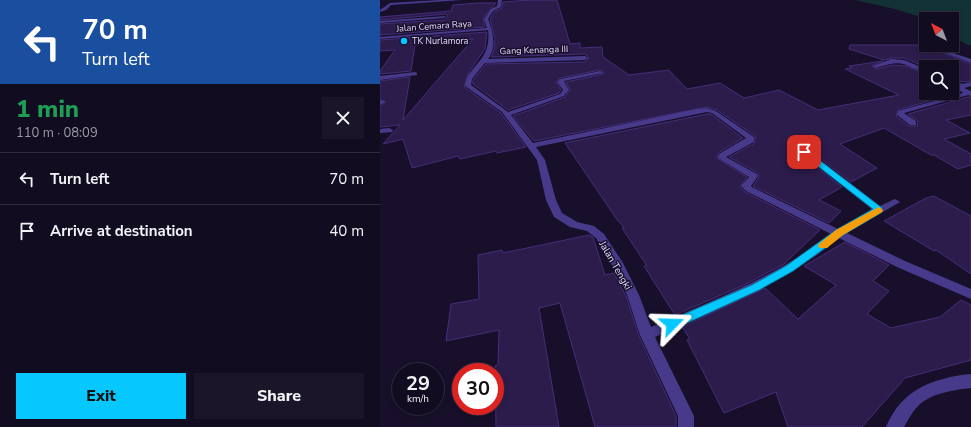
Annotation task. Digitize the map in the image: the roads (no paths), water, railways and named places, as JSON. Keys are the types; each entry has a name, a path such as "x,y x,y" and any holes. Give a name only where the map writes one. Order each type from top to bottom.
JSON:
{"street":[{"path":"380,11 385,9 390,4 460,0"},
{"name":"Jalan Tengki","path":"501,0 499,6 492,10 486,19 491,36 489,54 469,79 468,86 508,114 541,160 551,200 558,215 574,225 590,228 600,236 617,263 633,295 647,335 681,403 686,416 686,427"},
{"path":"424,7 428,2"},
{"path":"380,22 444,17"},
{"name":"Jalan Cemara Raya","path":"380,38 489,30"},
{"path":"947,52 971,61"},
{"name":"Gang Kenanga III","path":"484,61 585,58"},
{"path":"876,66 894,59 919,68"},
{"path":"508,114 562,95 566,90 560,82 562,80 600,73"},
{"path":"380,78 414,74"},
{"path":"959,85 962,86 971,84"},
{"path":"962,86 962,90 970,94"},
{"path":"913,123 901,115 900,112 970,94"},
{"path":"530,146 707,110 714,112 750,137 751,140 722,156 722,158 754,176 746,186 749,189 840,232 901,264 971,294"},
{"path":"380,131 389,130"},
{"path":"804,152 879,210"},
{"path":"647,335 722,304 756,287 789,268 840,232 895,202"},
{"path":"894,427 914,400 924,394 954,384 971,381"}],"place":[{"name":"TK Nurlamora","path":"404,41"}]}
